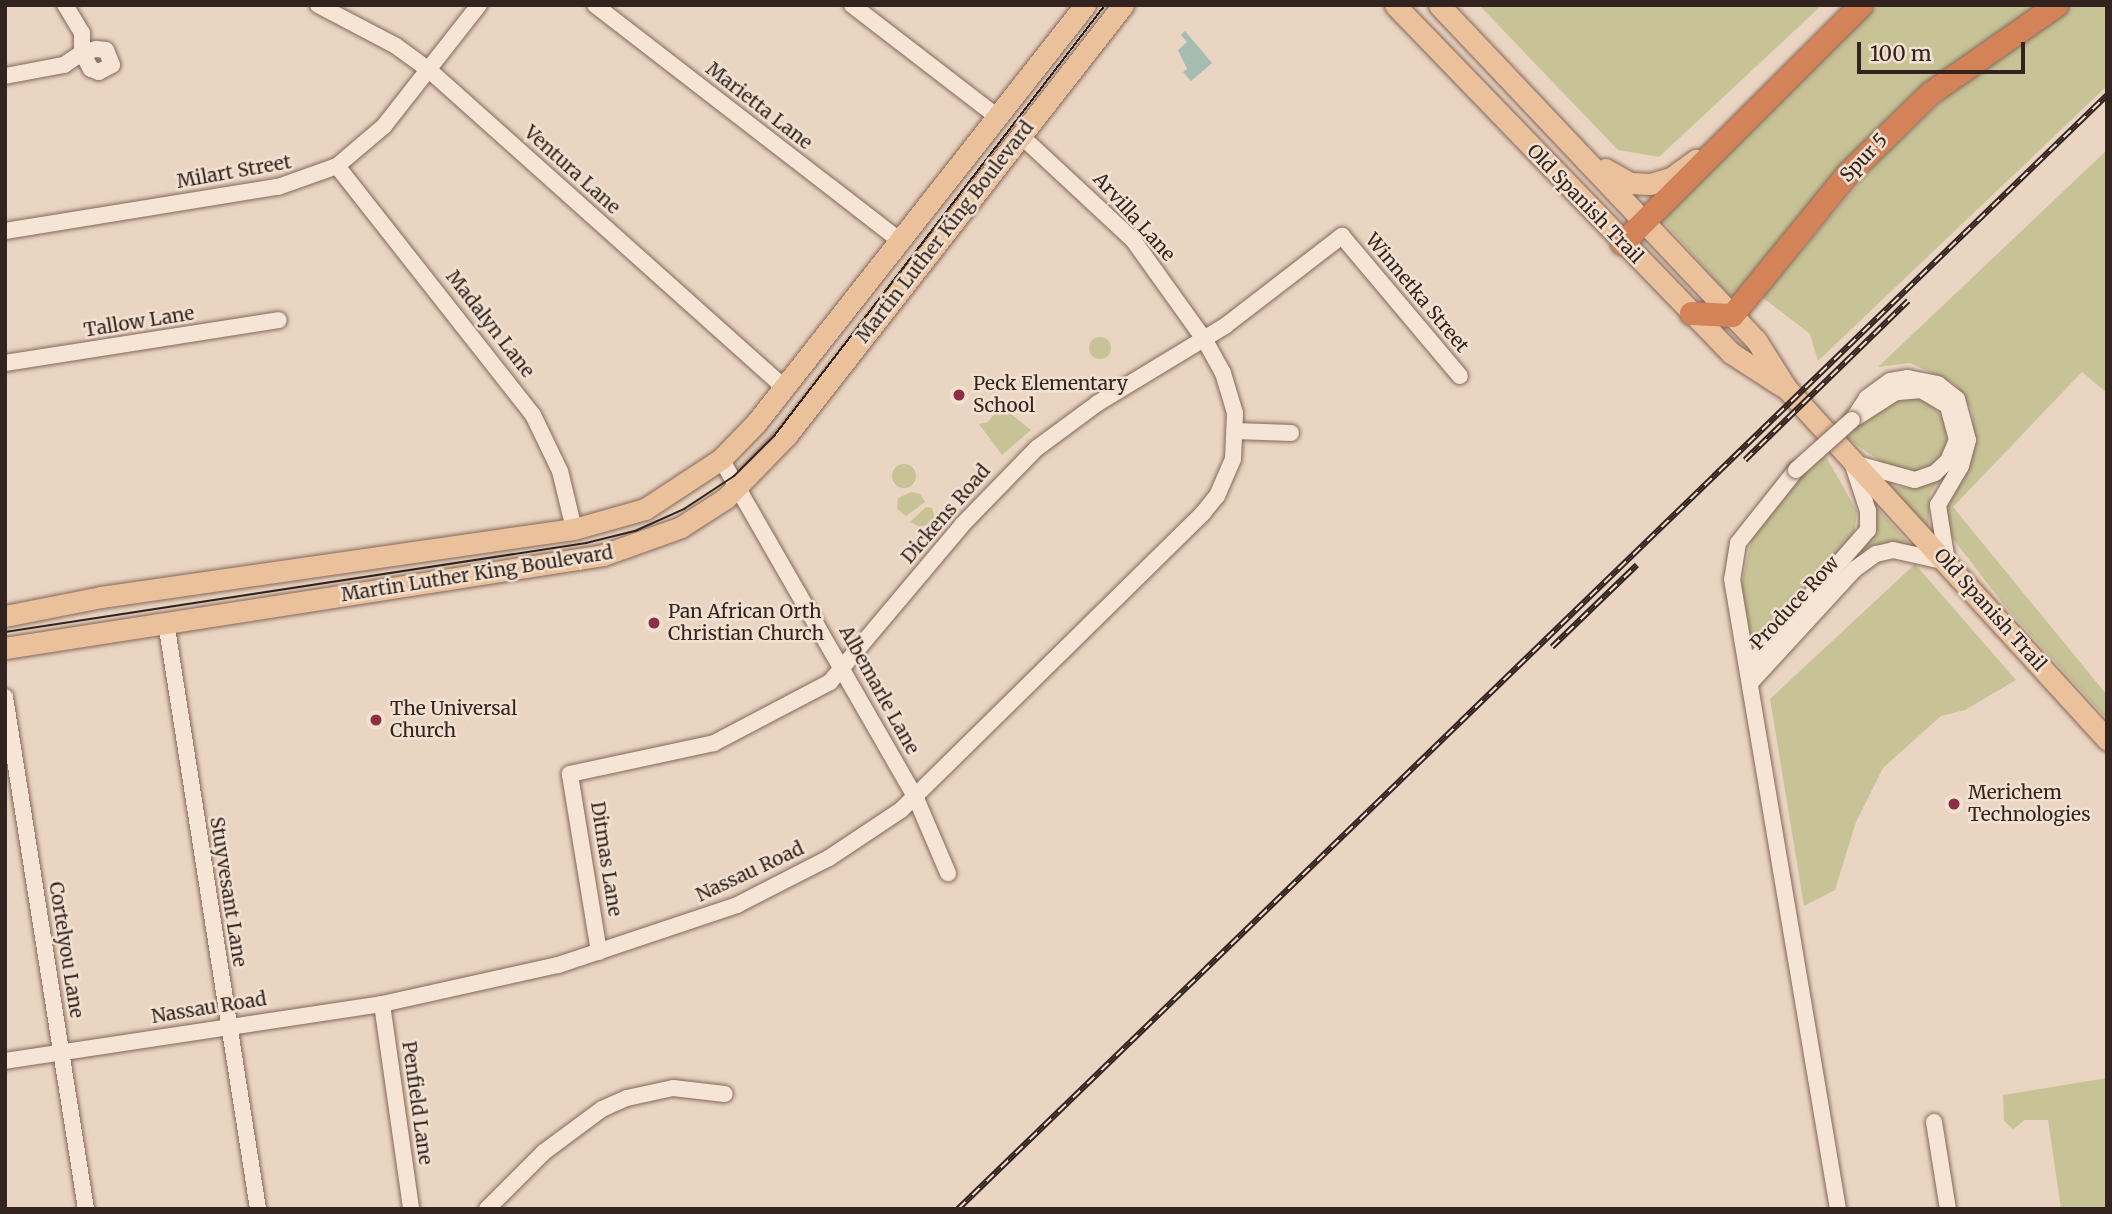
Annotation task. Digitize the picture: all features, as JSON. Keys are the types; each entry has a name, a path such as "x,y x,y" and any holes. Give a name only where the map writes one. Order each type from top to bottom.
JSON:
{"highway":[{"path":"1622,243 1712,150 1861,5"},
{"name":"Spur 5","path":"1732,315 1847,174 1930,93 2056,5"},
{"path":"1691,313 1732,315"}],"main road":[{"name":"Martin Luther King Boulevard","path":"5,617 101,597 574,528 645,509 722,459 784,387 995,116 1086,5"},
{"name":"Martin Luther King Boulevard","path":"5,648 614,552 681,527 740,486 788,435 1123,5"},
{"name":"Old Spanish Trail","path":"1395,5 1731,353 1787,389"},
{"name":"Old Spanish Trail","path":"1439,5 1756,340 1787,389 2107,740"},
{"path":"1559,129 1615,176 1630,183 1661,182 1712,150"}],"street":[{"path":"65,5 82,33 82,53"},
{"name":"Ventura Lane","path":"318,5 396,46 428,69 784,387"},
{"name":"Milart Street","path":"5,230 278,187 337,166 384,126 479,5"},
{"name":"Marietta Lane","path":"594,5 899,240"},
{"path":"852,5 995,116"},
{"path":"5,76 64,65 82,53 106,50 112,65"},
{"name":"Arvilla Lane","path":"1020,135 1133,240 1204,339"},
{"name":"Madalyn Lane","path":"337,166 533,415 559,471 574,528"},
{"name":"Dickens Road","path":"570,774 714,743 799,702 843,670 955,533 1037,448 1098,403 1204,339 1342,236"},
{"name":"Winnetka Street","path":"1342,236 1460,376"},
{"name":"Tallow Lane","path":"5,363 279,320"},
{"name":"Nassau Road","path":"5,1061 382,1004 599,952 726,909 801,873 876,828 915,796 1203,513 1224,481 1236,431 1231,397 1204,339"},
{"name":"Produce Row","path":"1749,674 1855,569 1876,554 1893,550 1947,562 1938,505 1961,466 1968,440 1957,399 1938,384 1908,378 1890,382 1867,398 1852,420"},
{"name":"Produce Row","path":"1838,1209 1732,579 1738,544 1796,470 1852,420 1895,392 1921,390 1948,406 1957,440 1948,461 1935,473 1915,480 1852,463"},
{"path":"1236,431 1291,433"},
{"name":"Albemarle Lane","path":"722,459 740,486 915,796 948,873"},
{"name":"Produce Row","path":"1749,674 1868,530 1868,511 1852,463"},
{"name":"Stuyvesant Lane","path":"166,622 258,1209"},
{"name":"Cortelyou Lane","path":"5,697 86,1209"},
{"name":"Ditmas Lane","path":"570,774 599,952"},
{"name":"Penfield Lane","path":"382,1004 411,1209"},
{"path":"487,1209 544,1152 602,1109 627,1098 674,1088 725,1094"},
{"path":"1934,1122 1948,1209"}],"shaded area":[{"path":"1479,5 1822,5 1659,157 1618,150"},
{"path":"1878,5 2040,5 1947,71 1735,296 1729,295 1662,220 1662,215"},
{"path":"2066,5 2107,5 2107,86 1818,361 1810,334 1762,297 1878,161 1979,67"},
{"path":"1185,31 1212,63 1191,81 1183,72 1187,69 1178,50 1187,42 1181,35"},
{"path":"2107,150 2107,393 2082,372 1953,507 2107,695 2107,719 2004,605 1947,531 1940,514 1974,438 1972,410 1954,383 1910,363 1878,367"},
{"path":"1100,337 1108,340 1111,348 1108,356 1100,359 1092,356 1089,348 1092,340"},
{"path":"1914,397 1931,404 1945,421 1947,441 1942,458 1928,470 1912,475 1892,469 1845,437 1897,399"},
{"path":"1001,406 1031,430 1002,455 979,424 988,422"},
{"path":"1825,455 1857,511 1854,537 1751,648 1741,588 1752,536 1789,488"},
{"path":"904,464 913,467 916,476 913,485 904,488 895,485 892,476 895,467"},
{"path":"1940,478 1930,494 1928,531 1887,486 1909,488"},
{"path":"911,492 920,494 925,502 906,516 897,509 898,498"},
{"path":"1873,503 1911,546 1889,543 1861,552 1871,536"},
{"path":"926,507 932,508 936,522 920,527 910,522"},
{"path":"1915,564 2016,680 1965,710 1941,716 1883,768 1856,822 1835,890 1804,906 1770,699"},
{"path":"2107,1078 2107,1209 2061,1209 2048,1120 2025,1120 2013,1129 2004,1121 2003,1095"}],"tram line":[{"path":"5,632 586,543 635,531 684,509 734,476 774,436 1105,5"}],"railway":[{"path":"958,1209 2107,95"},
{"path":"1745,460 1908,301"},
{"path":"1552,647 1637,565"}],"place":[{"name":"Peck Elementary School","path":"959,395"},
{"name":"Pan African Orth Christian Church","path":"654,623"},
{"name":"The Universal Church","path":"376,720"},
{"name":"Merichem Technologies","path":"1954,804"}]}
